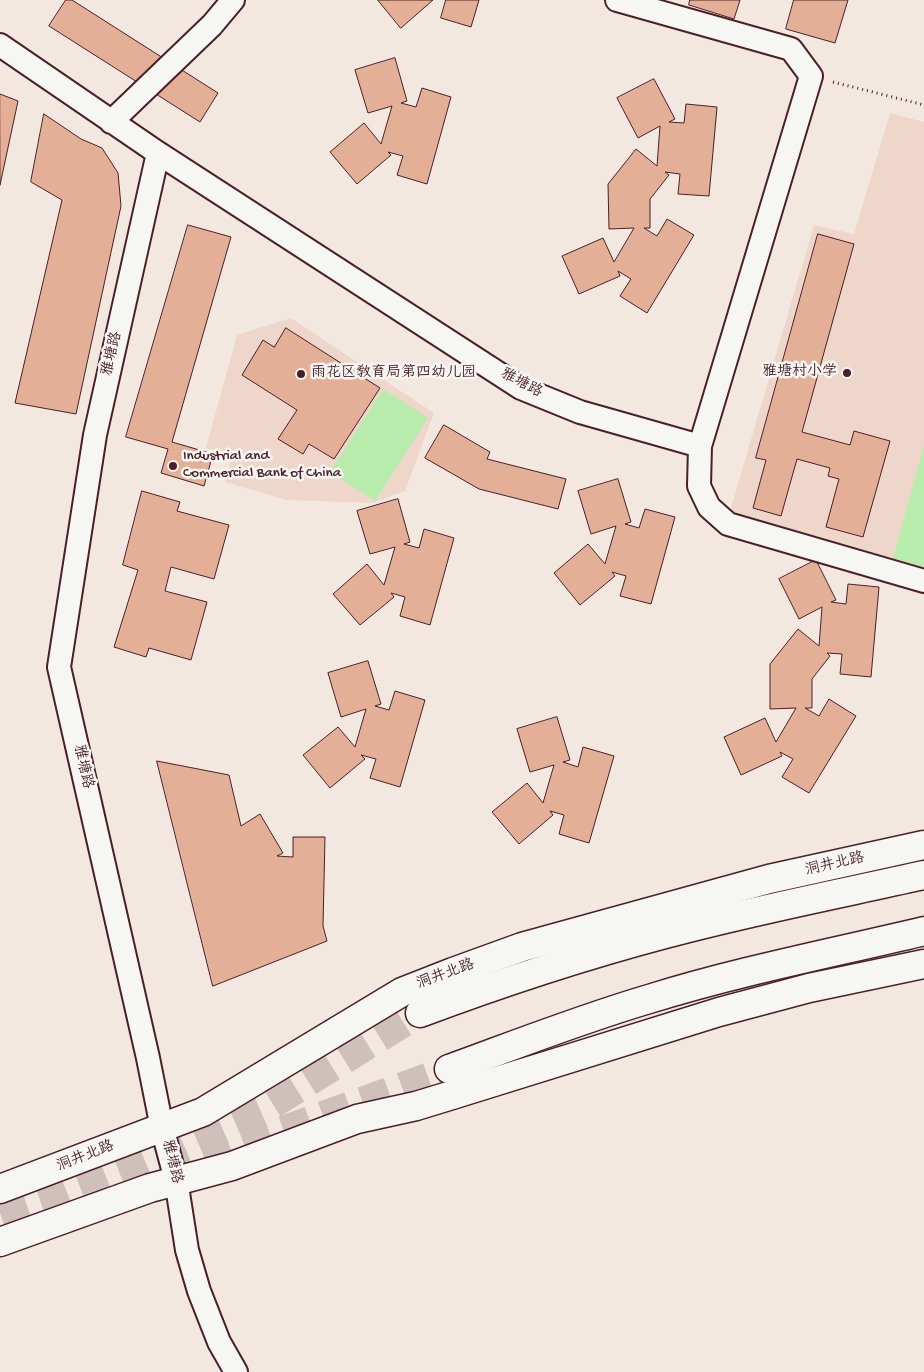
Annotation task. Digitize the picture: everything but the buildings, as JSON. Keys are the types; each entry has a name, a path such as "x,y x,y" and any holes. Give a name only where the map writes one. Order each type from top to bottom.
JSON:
{"main road":[{"name":"洞井北路","path":"0,1189 203,1112 402,992 462,969 522,947 750,884 924,845"},
{"path":"420,1013 464,996 665,934 924,875"},
{"path":"449,1069 565,1026 648,999 764,967 924,930"},
{"path":"0,1242 176,1180 232,1166 320,1132 357,1120 416,1106 719,1012 809,988 924,964"}],"street":[{"path":"111,122 212,25 233,0"},
{"path":"617,0 791,49 810,76 700,446 699,486 709,507 728,524 924,580"},
{"name":"雅塘路","path":"0,46 111,122 521,388 580,412 700,446"},
{"name":"雅塘路","path":"158,152 95,435 59,667 148,1058 162,1128 176,1180 187,1250 199,1291 219,1342 236,1372"}],"path":[{"path":"810,76 924,105"}],"shaded area":[{"name":"雅塘村小学","path":"890,113 924,122 924,570 730,511 814,225 854,234"},
{"name":"雨花区教育局第四幼儿园","path":"291,318 434,413 405,491 373,503 286,500 225,482 232,456 206,448 237,335"}],"green space":[{"path":"383,389 428,418 375,501 330,472"},
{"path":"924,445 924,567 893,558"}],"tunnel":[{"path":"0,1213 62,1192 141,1161 272,1105 420,1013"},
{"path":"165,1173 449,1069"}],"place":[{"name":"雅塘村小学","path":"847,373"},
{"name":"雨花区教育局第四幼儿园","path":"301,374"},
{"name":"Industrial and Commercial Bank of China","path":"173,466"}]}
